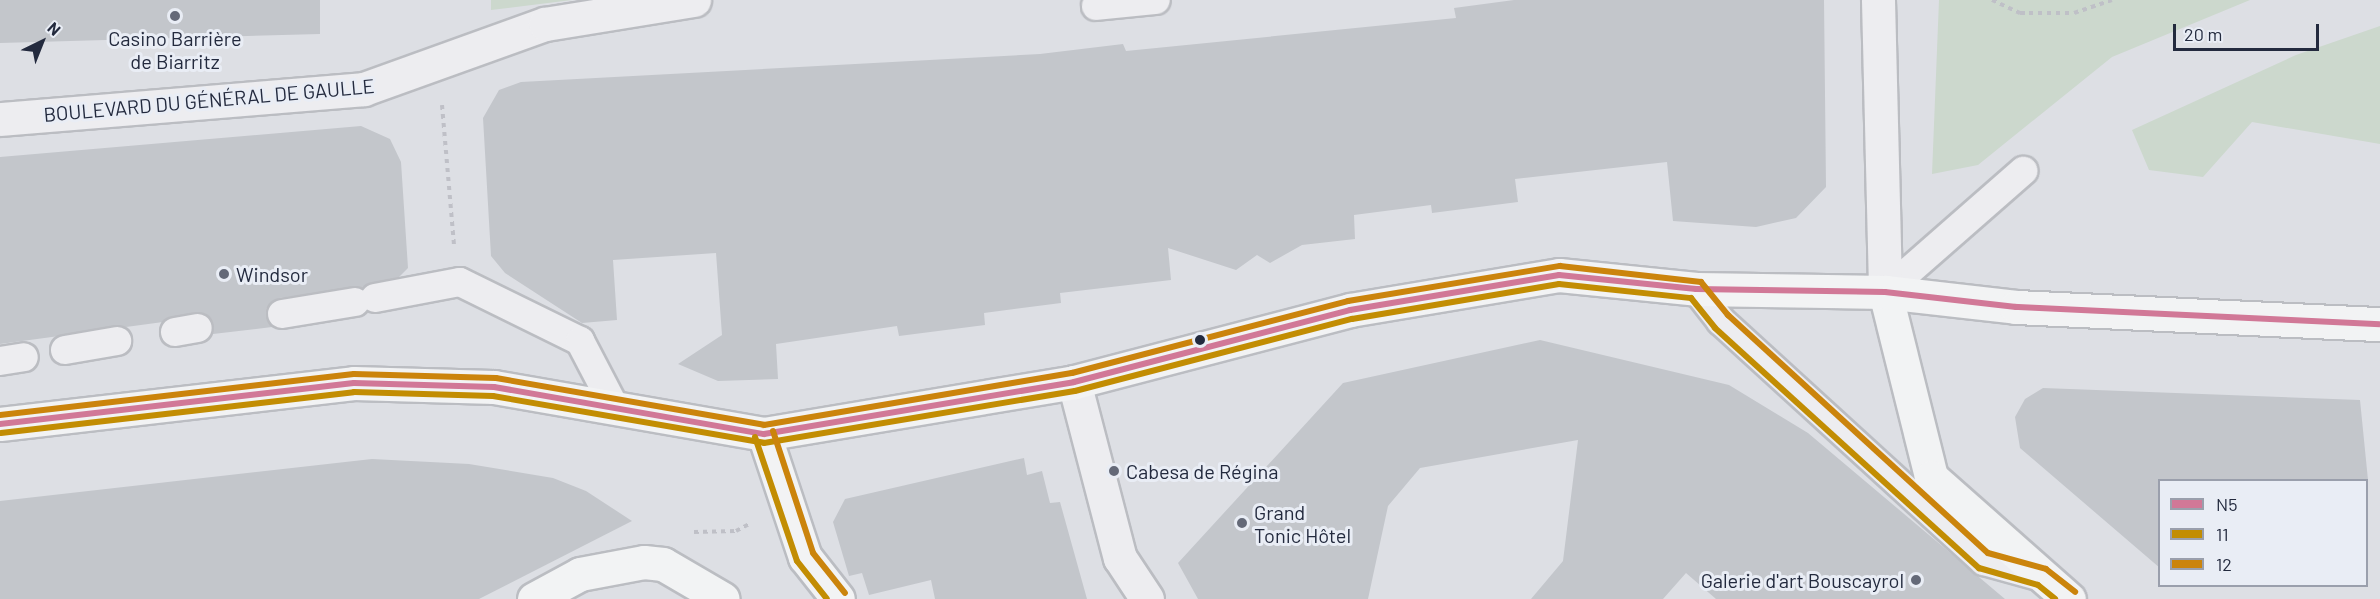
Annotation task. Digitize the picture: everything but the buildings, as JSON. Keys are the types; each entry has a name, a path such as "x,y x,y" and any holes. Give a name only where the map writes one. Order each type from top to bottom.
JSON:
{"main road":[{"path":"0,424 354,383 494,387 764,434 1074,382 1444,291 1559,275 1696,289 1885,292 2016,308 2380,324"},
{"path":"1885,292 1931,477 2042,577 2070,599"},
{"path":"764,434 805,556 838,599"},
{"path":"534,599 580,574 644,562 663,564 723,599"}],"street":[{"name":"BOULEVARD DU GÉNÉRAL DE GAULLE","path":"0,119 364,89 545,24 694,0"},
{"path":"1878,0 1885,292"},
{"path":"1074,382 1120,558 1147,599"}],"lane":[{"path":"1096,6 1156,0"},
{"path":"1885,292 2023,171"},
{"path":"282,314 460,282 580,341 615,408"},
{"path":"1696,289 1720,321 1984,561 2042,577"},
{"path":"65,351 117,341"}],"path":[{"path":"1992,0 2020,13 2074,13 2112,0"},
{"path":"442,115 455,254"}],"shaded area":[{"path":"491,0 572,0 491,10"},
{"path":"1939,0 2250,0 2112,57 1978,165 1932,174"},
{"path":"2380,26 2380,144 2252,122 2203,177 2149,170 2132,130 2296,55"}],"transit line":[{"name":"12","path":"0,415 354,374 496,378 764,425 1072,373 1348,301 1560,266 1701,282 1728,315 1988,553 2046,569 2075,592"},
{"name":"N5","path":"0,424 354,383 494,387 764,434 1074,382 1350,310 1559,275 1696,289 1885,292 2016,307 2380,324"},
{"name":"11","path":"1,433 354,392 493,396 764,443 1075,391 1352,319 1559,284 1691,298 1715,328 1979,568 2038,585 2055,599"},
{"name":"12","path":"773,431 813,553 845,593"},
{"name":"11","path":"755,437 797,561 827,599"}],"place":[{"name":"Casino Barrière de Biarritz","path":"175,16"},
{"name":"Windsor","path":"224,274"},
{"name":"Cabesa de Régina","path":"1114,471"},
{"name":"Grand Tonic Hôtel","path":"1242,523"},
{"name":"Galerie d'art Bouscayrol","path":"1916,580"}]}
